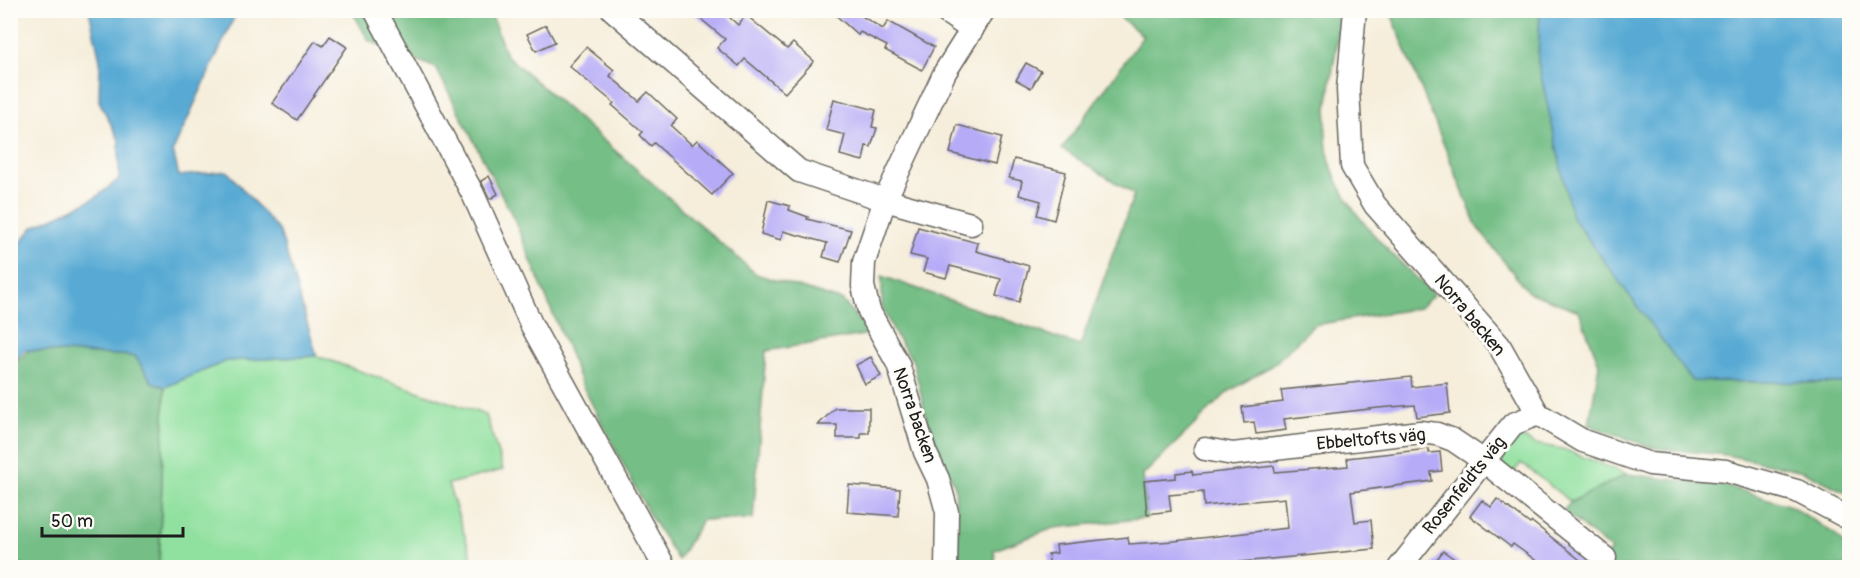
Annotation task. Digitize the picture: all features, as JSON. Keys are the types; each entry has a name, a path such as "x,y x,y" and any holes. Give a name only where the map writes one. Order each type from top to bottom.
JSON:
{"street":[{"path":"375,10 473,194 532,326 665,567"},
{"path":"613,10 799,171 885,200 971,224"},
{"path":"943,10 972,30"},
{"name":"Norra backen","path":"946,567 947,512 938,479 925,452 898,364 869,311 862,286 864,262 885,200 945,72 984,10"},
{"name":"Norra backen","path":"1355,10 1348,89 1352,166 1375,205 1499,345 1538,414 1583,441 1650,464 1726,471 1797,491 1850,519"},
{"name":"Rosenfeldts väg","path":"1399,567 1513,424 1538,414"},
{"name":"Ebbeltofts väg","path":"1205,449 1233,454 1420,432 1437,434 1453,440 1484,460 1605,558"}],"green space":[{"path":"1339,10 1338,36 1326,121 1327,148 1334,173 1345,196 1360,218 1434,295 1419,308 1314,325 1274,364 1228,392 1143,475 1147,518 1054,528 994,550 996,567 959,568 955,486 931,437 913,361 896,336 882,307 882,276 1080,346 1134,194 1062,149 1143,36 1121,18 1125,11"},
{"path":"352,11 490,11 506,55 756,274 843,301 870,334 766,351 753,519 702,520 678,560 650,516 582,385 514,219 436,68 369,41"},
{"path":"1390,11 1540,11 1538,63 1692,381 1849,383 1849,494 1803,471 1726,455 1654,448 1589,425 1599,364 1579,311 1528,292 1477,227"},
{"path":"29,350 136,356 153,383 165,387 159,567 31,568 11,560 11,367"},
{"path":"317,356 486,415 503,470 448,484 475,567 159,568 165,387 227,361"},
{"path":"1517,435 1535,444 1563,449 1627,474 1571,502 1521,463 1511,476 1502,465 1502,456"},
{"path":"1627,474 1726,486 1791,506 1835,534 1849,551 1849,567 1599,567 1611,550 1563,511 1571,502"}],"water":[{"path":"89,11 237,11 173,151 179,176 227,171 280,232 317,356 227,361 165,387 153,383 135,356 25,350 11,365 11,254 33,227 95,198 119,179 119,140 99,101 100,60"},
{"path":"1540,11 1849,11 1849,383 1692,381 1572,217 1538,63"}],"building":[{"path":"690,10 721,10 738,25 746,15 787,49 793,43 814,61 785,93 745,59 739,66 717,48 725,39"},
{"path":"830,10 852,10 883,29 888,21 934,47 922,70 885,50 887,46 860,32 858,35"},
{"path":"546,25 555,42 536,51 527,34"},
{"path":"330,36 347,47 297,120 272,103 315,41 323,46"},
{"path":"586,47 614,70 610,76 639,101 648,92 677,119 671,126 692,145 697,140 733,173 712,195 654,143 651,146 640,135 643,132 612,105 614,103 569,66"},
{"path":"1026,63 1041,71 1031,88 1016,80"},
{"path":"834,99 876,110 872,127 877,128 871,147 866,146 863,161 840,155 845,135 826,130"},
{"path":"957,125 1002,137 995,165 950,153"},
{"path":"1014,159 1066,172 1054,220 1037,215 1041,201 1019,195 1022,181 1009,178"},
{"path":"489,176 498,194 490,199 481,181"},
{"path":"768,200 790,206 789,210 808,217 807,219 851,230 840,262 823,257 827,243 783,231 781,240 761,234"},
{"path":"918,227 978,243 976,251 1029,266 1019,302 996,296 1001,279 950,266 946,278 923,272 927,259 910,255"},
{"path":"871,357 881,376 865,384 856,365"},
{"path":"1411,377 1412,387 1447,383 1450,413 1417,417 1415,405 1378,408 1284,419 1286,430 1256,434 1254,422 1244,423 1242,407 1283,402 1281,390"},
{"path":"835,408 869,408 869,433 861,433 861,438 837,438 837,425 818,425"},
{"path":"1429,449 1429,453 1440,452 1442,471 1431,472 1432,481 1351,492 1355,522 1371,520 1374,549 1189,567 1132,567 1131,564 1050,567 1048,554 1057,553 1056,545 1128,537 1129,544 1174,541 1288,528 1285,498 1204,506 1203,492 1169,495 1171,511 1147,514 1144,481 1176,478 1176,473 1192,471 1193,475 1274,466 1275,472 1348,466 1347,458"},
{"path":"849,485 900,489 898,516 847,512"},
{"path":"1497,499 1530,524 1532,522 1589,567 1545,567 1513,544 1511,547 1470,516 1482,500 1491,507"},
{"path":"1443,551 1466,567 1431,567"}]}
